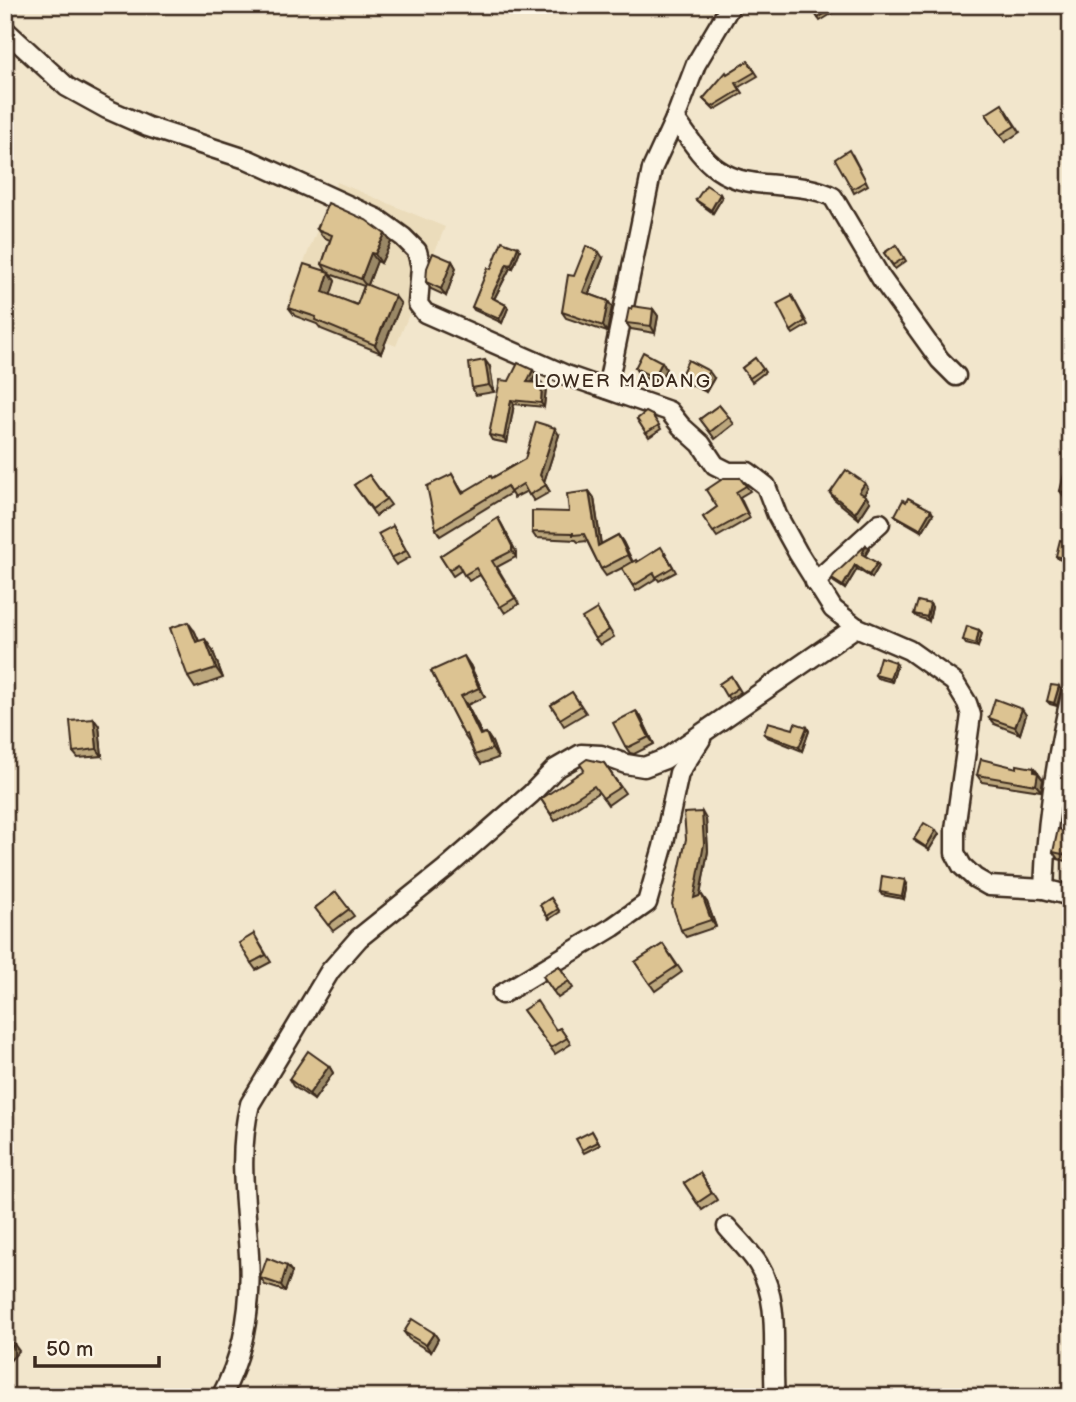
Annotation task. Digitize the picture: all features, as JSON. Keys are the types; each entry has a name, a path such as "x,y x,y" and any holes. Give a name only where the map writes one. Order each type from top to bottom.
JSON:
{"street":[{"path":"607,389 652,169 696,64 731,5"},
{"path":"5,30 67,87 107,109 148,127 249,160 378,219 417,251 421,267 418,304 425,313 566,375 669,411 701,444 715,465 729,472 748,471 766,486 778,515 833,609 856,627 909,650 954,682 967,704 971,715 955,829 955,853 962,866 989,886 1044,889 1071,896"},
{"path":"675,119 703,156 719,170 737,178 757,182 821,190 833,197 881,278 940,360 956,376"},
{"path":"815,582 880,523"},
{"path":"221,1397 234,1372 243,1342 249,1294 243,1151 250,1104 330,971 359,938 445,869 570,758 581,754 601,755 644,767 665,759 856,627"},
{"path":"1044,889 1045,845 1058,748 1071,695"},
{"path":"502,994 613,927 647,903 663,847 679,773 705,732"},
{"path":"727,1227 758,1265 768,1291 775,1318 772,1355 775,1397"}],"shaded area":[{"path":"337,182 445,227 396,346 288,301"}],"building":[{"path":"810,5 828,5 830,10 818,18"},
{"path":"748,61 755,72 736,83 740,90 712,107 703,99 726,72 727,74"},
{"path":"1002,104 1015,126 1000,135 986,114"},
{"path":"849,150 866,181 852,189 835,159"},
{"path":"706,185 720,194 711,210 696,200"},
{"path":"328,203 366,220 385,234 375,254 371,253 361,279 322,264 332,235 317,229"},
{"path":"502,241 518,247 511,265 507,264 491,297 506,305 499,319 472,307"},
{"path":"896,245 904,258 893,265 884,253"},
{"path":"586,246 599,252 583,292 608,301 603,326 562,312 568,275 574,276"},
{"path":"433,253 452,261 441,289 426,282 427,268"},
{"path":"304,264 329,272 323,292 357,305 365,284 395,296 375,345 315,320 316,317 289,308"},
{"path":"792,296 805,321 791,331 777,304"},
{"path":"632,306 653,309 651,326 626,323 629,308"},
{"path":"643,352 662,362 654,378 635,368"},
{"path":"755,358 763,369 750,378 742,368"},
{"path":"485,360 489,385 472,388 469,363"},
{"path":"688,360 709,371 701,385 681,375"},
{"path":"518,363 533,370 527,382 542,383 541,403 511,400 504,438 489,435 500,380 509,381"},
{"path":"719,405 729,417 710,432 700,419"},
{"path":"646,412 652,415 659,425 646,433 637,419"},
{"path":"536,422 555,428 540,475 546,485 529,495 523,484 510,492 507,486 436,529 427,486 452,474 462,493 525,459"},
{"path":"846,470 865,483 859,492 866,496 855,513 830,493"},
{"path":"1065,470 1071,472 1071,494 1060,491"},
{"path":"369,475 386,499 372,509 354,485"},
{"path":"724,478 740,478 746,486 736,492 747,513 713,532 703,517 717,507 706,490"},
{"path":"589,491 598,546 618,535 628,555 601,569 584,534 532,532 532,511 569,512 567,494"},
{"path":"908,498 931,510 920,529 895,515 903,500 906,502"},
{"path":"498,518 512,551 492,561 515,598 500,607 476,568 464,575 458,564 449,570 440,556"},
{"path":"393,526 406,551 391,558 378,534"},
{"path":"1060,540 1071,543 1071,560 1056,556"},
{"path":"866,545 862,554 877,563 869,575 855,565 843,586 832,579 834,575"},
{"path":"661,547 673,567 656,577 654,573 633,586 622,568"},
{"path":"918,601 930,604 927,617 914,614"},
{"path":"597,609 609,630 595,639 582,618"},
{"path":"188,622 196,642 205,639 216,668 188,677 170,628"},
{"path":"967,626 979,630 976,644 963,640"},
{"path":"464,656 479,688 461,696 480,735 486,733 492,749 475,755 467,734 464,735 431,671"},
{"path":"880,657 895,662 890,679 875,675"},
{"path":"731,676 738,688 726,696 719,684"},
{"path":"1051,685 1059,686 1054,703 1047,701"},
{"path":"572,692 581,706 560,719 551,705"},
{"path":"995,699 1022,709 1015,727 989,718"},
{"path":"636,711 649,737 629,747 625,746 613,723"},
{"path":"94,719 97,749 73,752 70,721"},
{"path":"768,722 793,729 795,723 807,727 799,747 764,734"},
{"path":"587,759 604,763 620,787 603,798 594,786 551,814 541,799 584,770 580,764"},
{"path":"981,759 1017,768 1017,765 1034,768 1034,772 1038,773 1036,785 977,775"},
{"path":"702,812 704,844 694,898 702,895 711,920 681,930 672,904 686,839 684,813"},
{"path":"924,823 936,830 926,847 914,839"},
{"path":"1058,829 1071,832 1071,856 1053,852"},
{"path":"882,876 905,880 902,896 880,892"},
{"path":"336,892 349,909 328,925 315,908"},
{"path":"551,898 558,909 547,916 540,905"},
{"path":"254,934 266,955 251,963 239,943"},
{"path":"663,944 677,966 650,984 635,962"},
{"path":"559,966 569,981 553,991 543,976"},
{"path":"537,1001 556,1030 560,1028 567,1038 551,1048 523,1010"},
{"path":"308,1051 329,1066 309,1094 289,1079"},
{"path":"592,1131 598,1142 582,1150 576,1139"},
{"path":"700,1173 712,1193 697,1203 684,1183"},
{"path":"267,1258 287,1266 281,1285 260,1278"},
{"path":"412,1319 434,1333 426,1345 404,1332"},
{"path":"5,1336 14,1344 5,1354"}],"district":[{"name":"LOWER MADANG","path":"623,380"}]}
